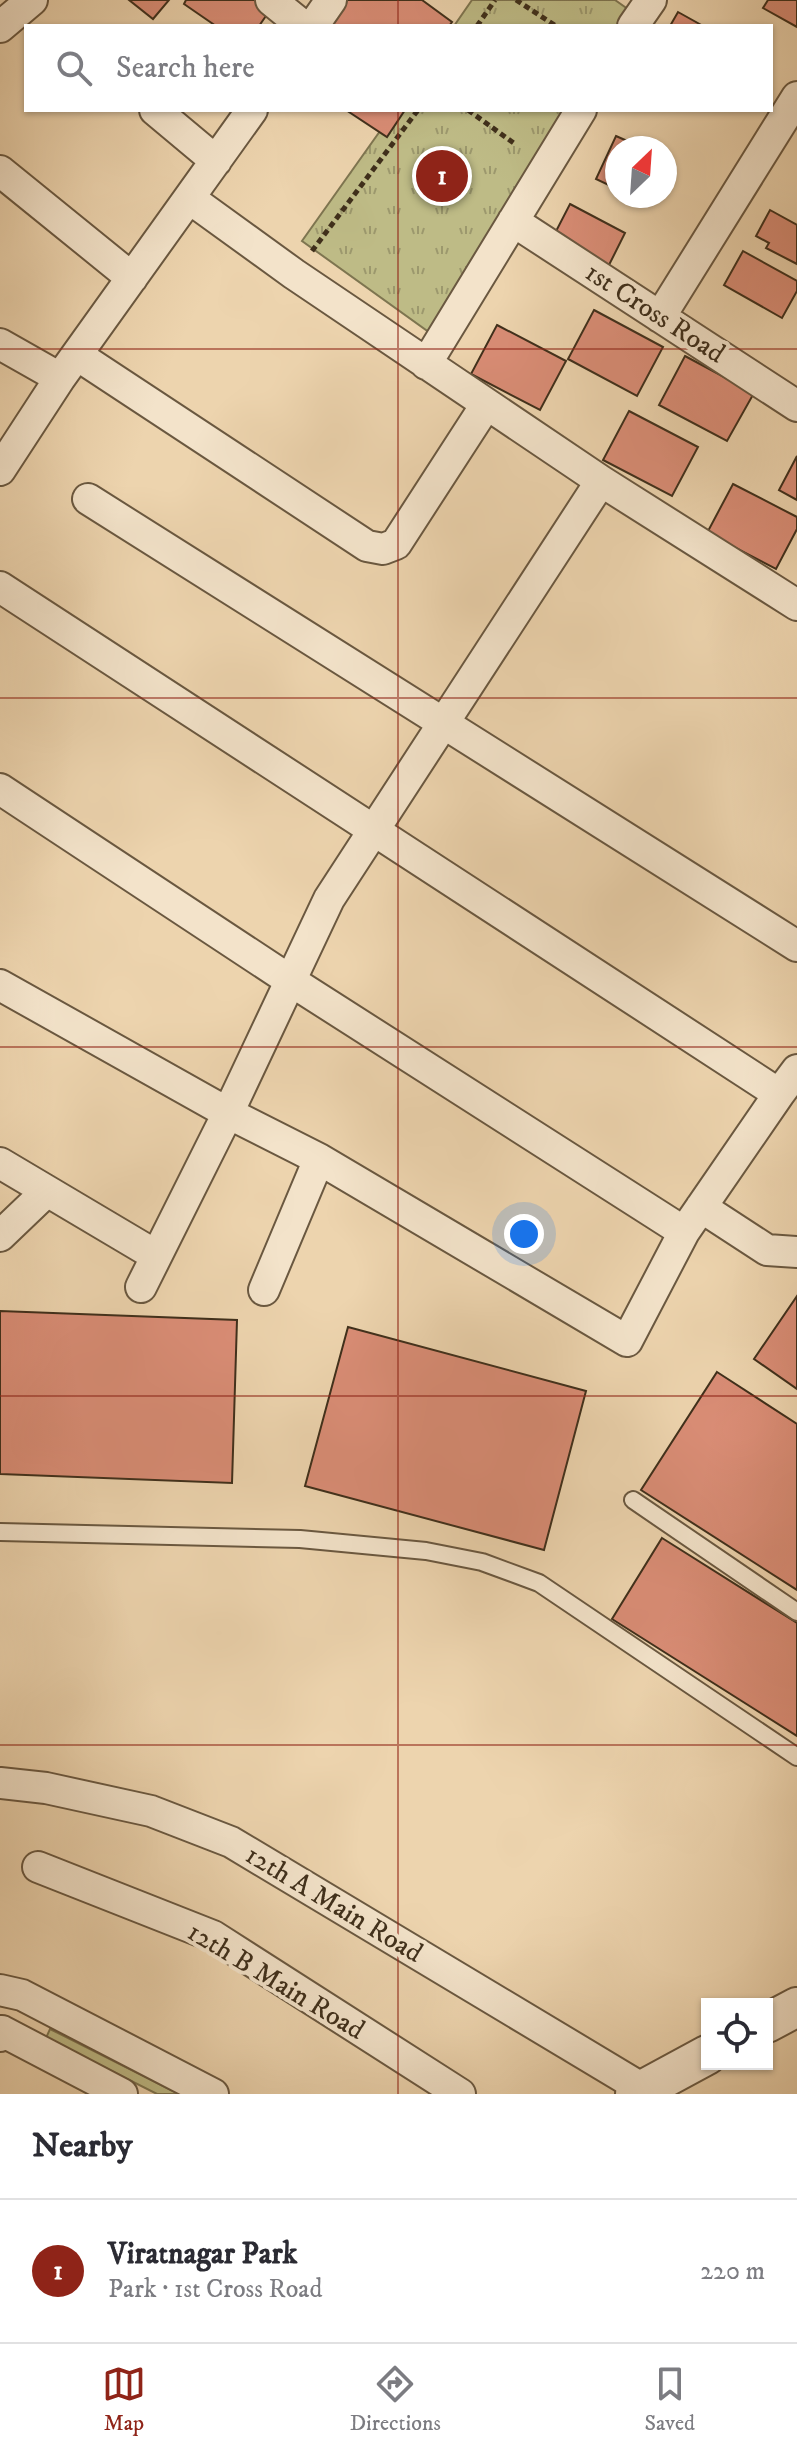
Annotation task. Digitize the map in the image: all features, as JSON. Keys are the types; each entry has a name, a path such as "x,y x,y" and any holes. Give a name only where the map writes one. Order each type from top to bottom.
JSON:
{"street":[{"path":"0,27 32,0"},
{"path":"271,0 301,24"},
{"path":"314,24 331,0"},
{"path":"634,24 651,0"},
{"path":"660,317 797,97"},
{"path":"157,112 216,161"},
{"path":"4,456 251,112"},
{"path":"426,364 580,112"},
{"path":"0,171 132,278"},
{"path":"189,198 486,405 797,605"},
{"name":"1st Cross Road","path":"513,221 797,406"},
{"path":"0,344 68,366 367,546 383,549 396,544 486,405"},
{"path":"141,1287 228,1113 329,899 601,481"},
{"path":"88,499 797,946"},
{"path":"0,587 779,1094"},
{"path":"0,789 291,981 684,1232"},
{"path":"0,985 228,1113 319,1159 627,1341 684,1232 797,1070"},
{"path":"264,1290 319,1159"},
{"path":"0,1163 155,1255"},
{"path":"0,1236 46,1192"},
{"path":"701,1207 767,1250 797,1252"},
{"name":"12th A Main Road","path":"0,1783 46,1788 151,1811 231,1842 639,2092"},
{"name":"12th B Main Road","path":"38,1867 213,1936 460,2094"},
{"path":"122,2094 1,2034 11,1993 213,2094"},
{"path":"773,2020 797,2007"},
{"path":"639,2092 701,2058"}],"lane":[{"path":"633,1500 797,1612"},
{"path":"0,1532 313,1540 426,1551 482,1562 539,1583 797,1757"}],"path":[{"path":"478,24 495,0"},
{"path":"516,0 553,24"},
{"path":"294,274 416,112"},
{"path":"471,112 515,144"}],"green space":[{"path":"472,0 615,0 639,17 634,24 455,24"},
{"path":"394,112 577,112 433,335 302,241"},
{"path":"50,2029 179,2094 157,2094 46,2038"}],"building":[{"path":"129,0 169,0 153,19"},
{"path":"186,0 255,0 270,10 260,24 213,24 184,4"},
{"path":"347,0 422,0 452,22 450,24 331,24"},
{"path":"768,0 797,0 797,27 763,8"},
{"path":"678,12 699,24 671,24"},
{"path":"349,112 404,112 387,137"},
{"path":"605,160 605,183 596,179"},
{"path":"570,204 625,233 608,267 552,239"},
{"path":"770,210 797,225 797,264 766,248 769,243 756,236"},
{"path":"743,251 797,281 797,291 782,318 724,285"},
{"path":"594,310 663,347 637,396 568,359"},
{"path":"497,325 566,361 540,410 471,374"},
{"path":"685,356 754,393 727,441 659,405"},
{"path":"629,411 698,447 672,496 603,460"},
{"path":"797,456 797,500 779,490"},
{"path":"733,484 797,517 797,529 776,569 707,533"},
{"path":"797,1296 797,1389 754,1359"},
{"path":"0,1311 237,1320 232,1483 0,1474"},
{"path":"348,1327 586,1391 544,1550 305,1486"},
{"path":"717,1372 797,1424 797,1590 641,1490"},
{"path":"662,1538 797,1623 797,1736 612,1619"}],"place":[{"name":"Viratnagar Park","path":"442,176"}]}
